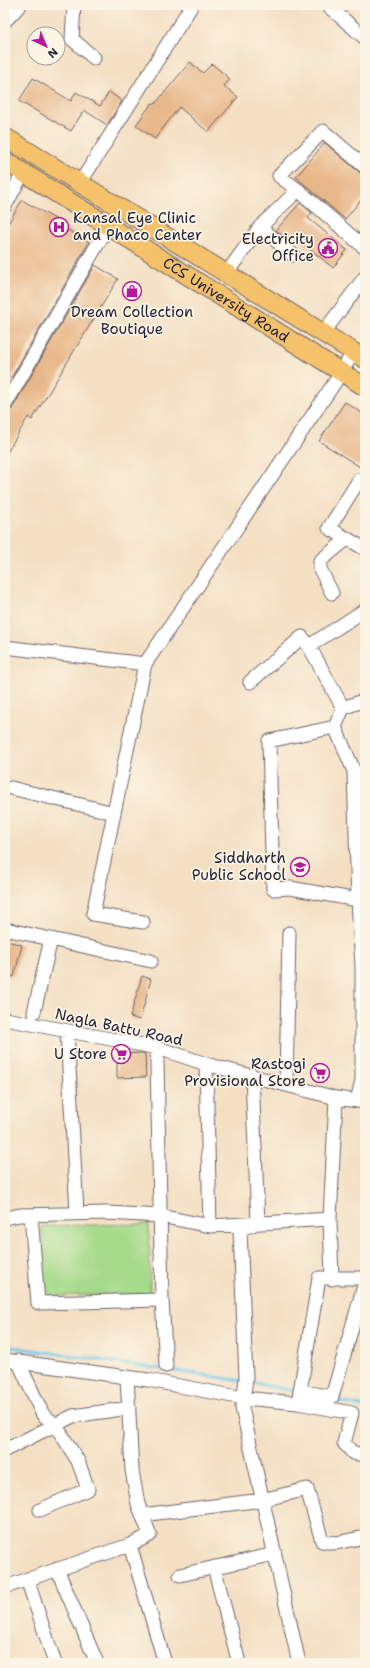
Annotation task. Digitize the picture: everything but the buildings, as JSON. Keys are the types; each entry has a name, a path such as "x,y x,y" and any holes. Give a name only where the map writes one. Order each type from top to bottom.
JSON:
{"highway":[{"name":"CCS University Road","path":"5,137 359,356"},
{"name":"CCS University Road","path":"5,161 365,387"}],"street":[{"path":"5,21 20,5"},
{"path":"74,5 72,39 94,58"},
{"path":"80,183 192,5"},
{"path":"327,5 365,38"},
{"path":"365,167 323,131 279,176 298,190 365,248"},
{"path":"5,206 23,173"},
{"path":"226,274 260,227 298,190"},
{"path":"5,405 108,226"},
{"path":"260,227 293,255"},
{"path":"323,333 365,277"},
{"path":"143,922 93,914 145,664 341,372 359,356"},
{"path":"365,483 359,480 329,528 365,549"},
{"path":"332,593 320,569 320,561 347,539"},
{"path":"309,646 365,610"},
{"path":"250,682 302,637 309,646 343,708"},
{"path":"5,647 145,664"},
{"path":"335,727 343,708 365,700"},
{"path":"335,727 359,770 360,828 358,900 364,966 361,1101"},
{"path":"335,727 269,741 273,889 290,888 358,900"},
{"path":"10,788 114,813"},
{"path":"358,900 362,884 365,884"},
{"path":"5,929 151,962"},
{"path":"286,1086 289,933"},
{"path":"34,1012 51,939"},
{"name":"Nagla Battu Road","path":"5,1019 158,1048 206,1064 252,1075 286,1086 336,1098 361,1101"},
{"path":"67,1031 78,1213"},
{"path":"158,1048 157,1062 162,1300 166,1366"},
{"path":"206,1064 210,1226"},
{"path":"252,1075 258,1223"},
{"path":"332,1278 330,1219 336,1098"},
{"path":"5,1218 31,1215 78,1213 160,1216 210,1226 330,1219"},
{"path":"31,1215 38,1303 162,1300"},
{"path":"258,1223 240,1229 244,1390 242,1408 275,1554 295,1662"},
{"path":"299,1396 319,1278 365,1278"},
{"path":"5,1360 148,1380 299,1396 332,1397 359,1323 365,1282"},
{"path":"18,1361 43,1415 55,1424 78,1461 88,1489 40,1510"},
{"path":"5,1587 130,1545 150,1535 138,1504 132,1470 127,1377"},
{"path":"299,1396 352,1412 344,1443 353,1453 365,1455"},
{"path":"5,1450 73,1416 128,1408"},
{"path":"142,1515 262,1500 307,1489 322,1541 336,1543 365,1537"},
{"path":"130,1545 165,1663"},
{"path":"180,1574 275,1554"},
{"path":"214,1567 239,1663"},
{"path":"57,1569 97,1663"},
{"path":"27,1579 55,1663"}],"green space":[{"path":"149,1224 150,1294 43,1296 42,1226"}],"waterway":[{"path":"5,1346 243,1381"},
{"path":"249,1382 298,1392"},
{"path":"333,1400 365,1407"}],"place":[{"name":"Kansal Eye Clinic and Phaco Center","path":"59,227"},
{"name":"Electricity Office","path":"328,248"},
{"name":"Dream Collection Boutique","path":"132,291"},
{"name":"Siddharth Public School","path":"300,867"},
{"name":"U Store","path":"121,1054"},
{"name":"Rastogi Provisional Store","path":"320,1073"}]}
